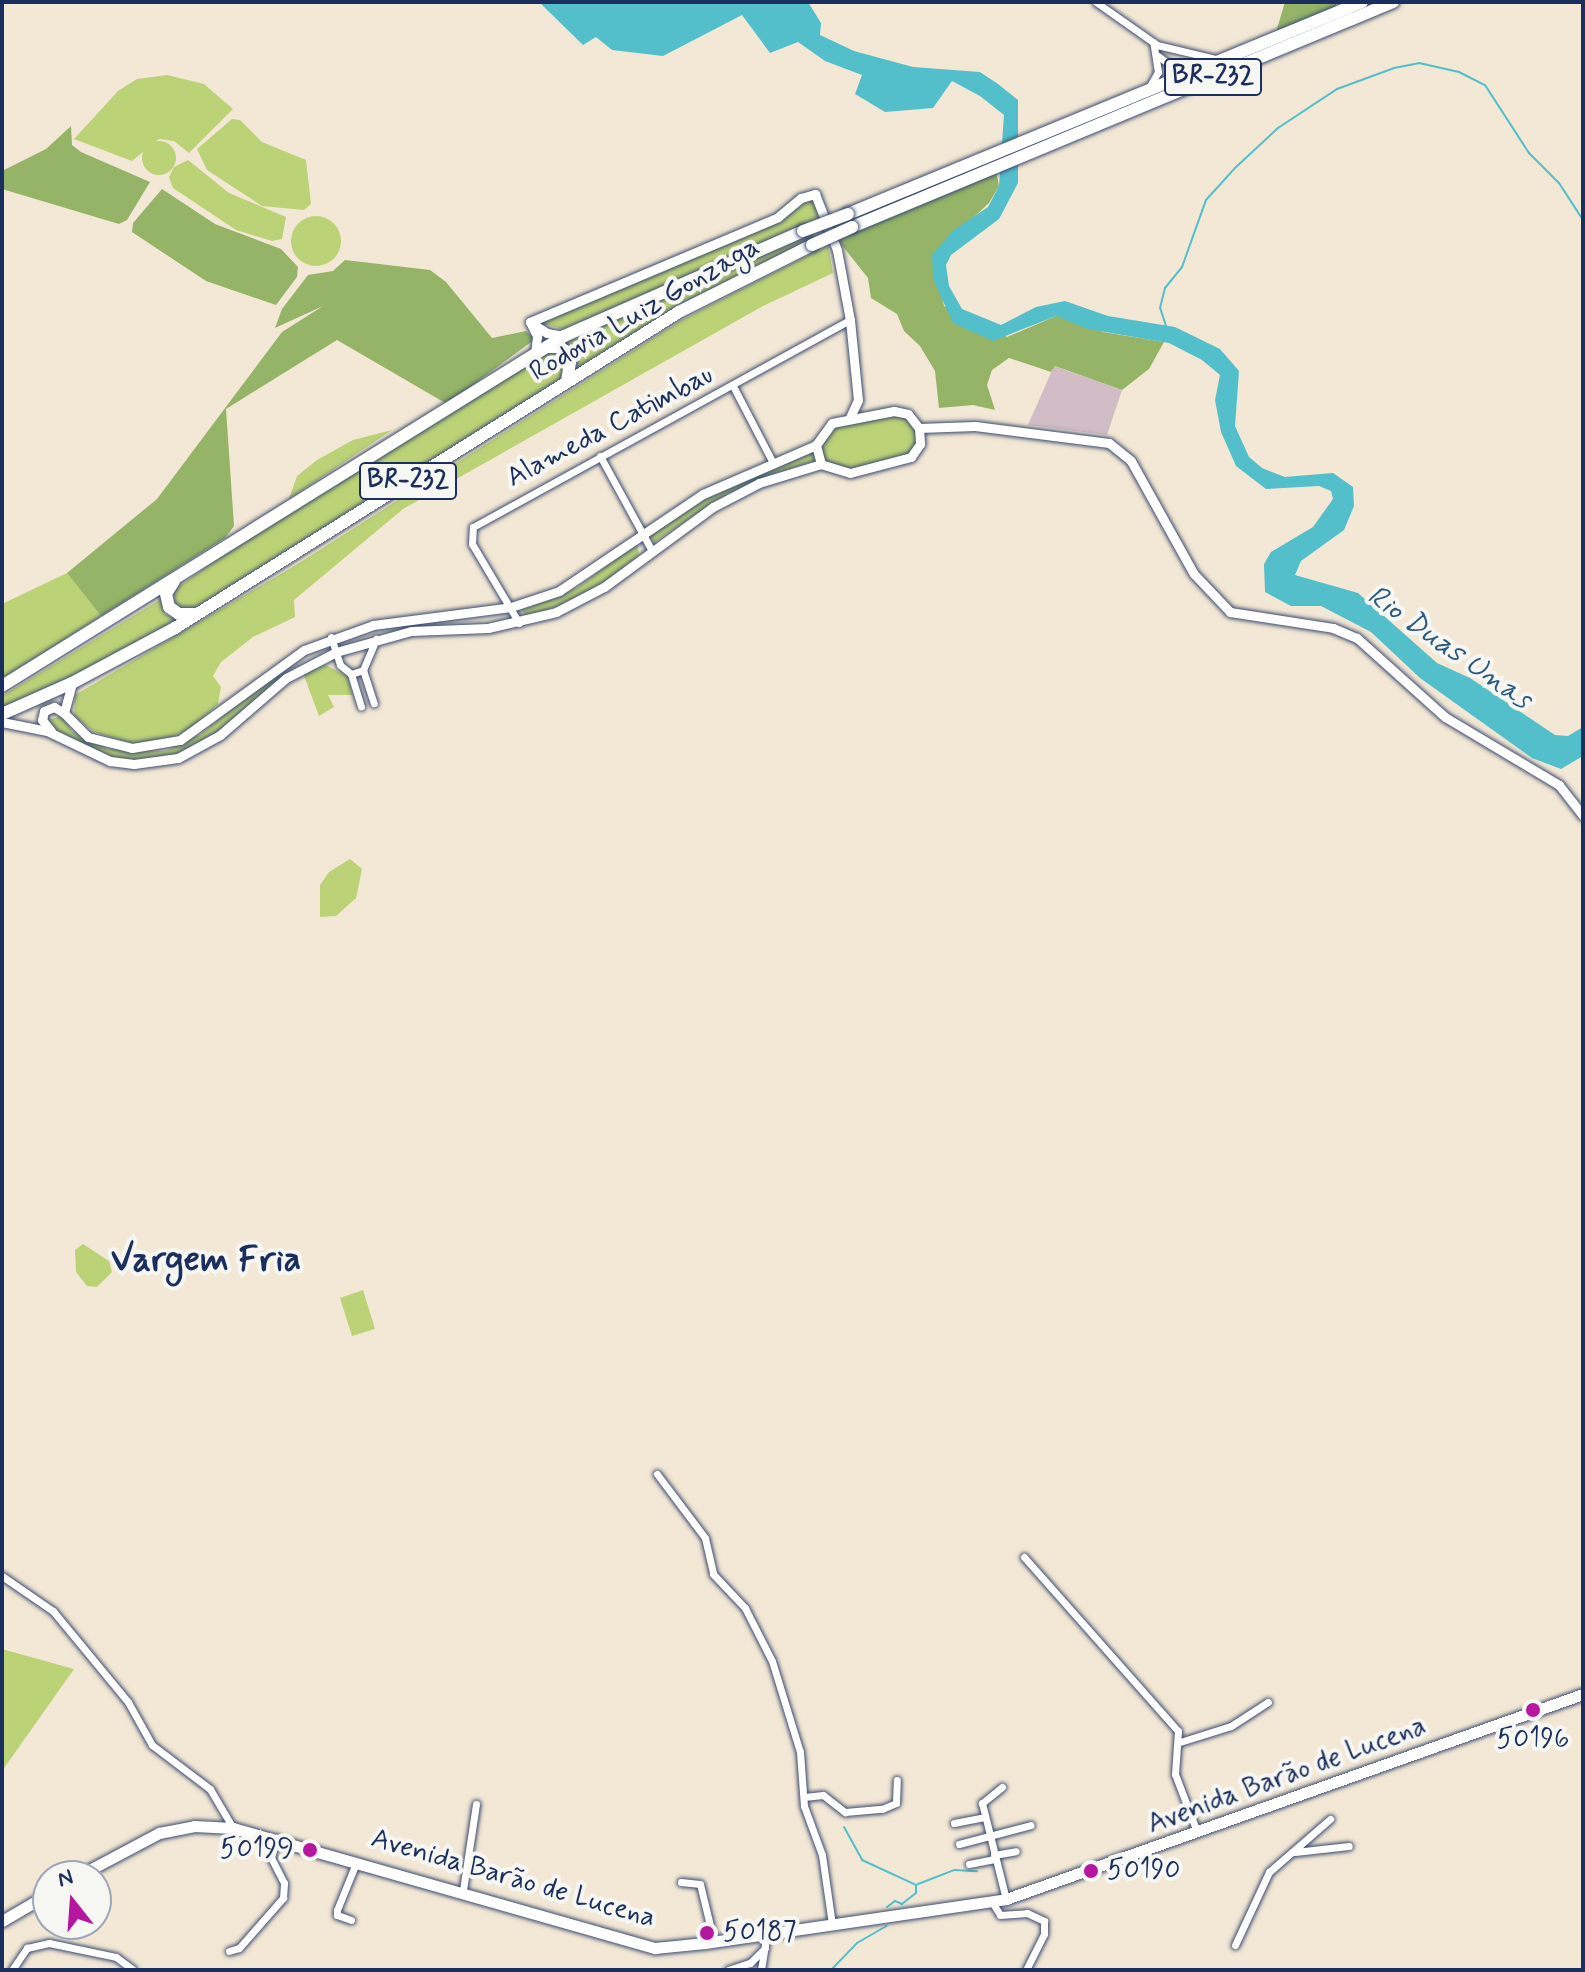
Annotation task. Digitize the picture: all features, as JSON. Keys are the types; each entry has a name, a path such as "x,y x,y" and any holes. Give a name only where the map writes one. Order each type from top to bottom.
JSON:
{"highway":[{"name":"Rodovia Luiz Gonzaga","path":"1031,146 1146,91 1339,7 1362,2"},
{"name":"Rodovia Luiz Gonzaga","path":"2,686 564,336 803,231 972,170 1393,2"},
{"name":"Rodovia Luiz Gonzaga","path":"2,714 72,683 204,610 714,291 972,170"},
{"path":"538,352 560,347 571,356 573,371 562,385"},
{"path":"183,574 167,588 169,607 186,616 204,610"}],"main road":[{"path":"530,322 778,217 805,195 819,197 837,250 850,320 858,400 849,419"},
{"path":"530,322 547,333 564,336"},
{"path":"530,322 537,338 538,352"},
{"path":"858,400 873,414"},
{"path":"53,733 42,720 44,711 54,707 64,713 77,729 108,744 164,745 206,726 279,664 331,637 373,625 511,607 581,580 703,494 772,461 816,445 832,423 873,414 902,412 919,428 975,426 1109,443 1131,461 1194,574 1230,612 1333,628 1357,638 1445,717 1559,785 1583,816"},
{"path":"2,722 53,733 110,761 134,764 178,758 220,735 286,678 336,652 376,639 519,623 576,602 651,549 759,483 821,464 843,474 904,462 918,450 919,428"},
{"path":"816,445 821,464"},
{"path":"64,713 72,683"},
{"name":"Avenida Barão de Lucena","path":"108,1860 159,1833 185,1827 233,1828 276,1837 463,1890 655,1948 714,1942 1006,1899 1198,1834 1583,1694"},
{"path":"2,1921 32,1903"}],"street":[{"path":"1096,2 1153,42 1222,59"},
{"path":"1146,91 1158,72 1153,42"},
{"path":"1157,58 1162,46"},
{"path":"1157,58 1185,75"},
{"name":"Alameda Catimbau","path":"511,607 469,532 600,456 850,320"},
{"path":"733,386 772,461"},
{"path":"600,456 651,549"},
{"path":"511,607 519,623"},
{"path":"449,629 450,613"},
{"path":"331,637 340,665 351,674 360,703 373,699 363,670 376,639"},
{"path":"279,664 286,678"},
{"path":"312,664 340,665"},
{"path":"351,674 363,670"},
{"path":"657,1474 705,1538 713,1574 745,1608 772,1661 800,1752 804,1797 822,1855 832,1924"},
{"path":"1024,1557 1174,1725 1180,1742 1175,1774 1198,1834"},
{"path":"2,1576 53,1611 128,1702 152,1745 210,1789 233,1828"},
{"path":"1180,1742 1231,1726 1268,1702"},
{"path":"804,1797 823,1795 845,1812 882,1809 898,1799 897,1780"},
{"path":"1002,1787 984,1797 984,1817 1006,1899"},
{"path":"463,1890 476,1804"},
{"path":"954,1823 984,1817"},
{"path":"1235,1945 1269,1872 1330,1819"},
{"path":"959,1844 1031,1825"},
{"path":"229,1951 239,1948 283,1898 284,1883 271,1858 276,1837"},
{"path":"1295,1852 1349,1846"},
{"path":"969,1864 1016,1851"},
{"path":"351,1920 337,1915 337,1910 357,1860"},
{"path":"681,1882 700,1884 714,1942"},
{"path":"992,1902 1000,1915 1027,1913 1044,1921 1044,1934 1026,1970"},
{"path":"761,1970 767,1934"},
{"path":"12,1970 27,1948 49,1943 116,1957 133,1970"},
{"path":"728,1970 750,1963 765,1948"}],"shaded area":[{"path":"1054,366 1122,390 1107,435 1028,425"}],"green space":[{"path":"1285,2 1337,2 1335,8 1276,32"},
{"path":"167,75 204,84 233,109 189,153 174,141 159,139 132,161 74,139 118,91 137,79"},
{"path":"232,119 240,120 262,142 306,160 311,204 304,210 262,206 207,170 197,149"},
{"path":"71,126 72,145 81,152 150,182 127,220 119,224 2,189 2,171 46,149"},
{"path":"159,141 171,146 176,158 171,170 159,175 147,170 142,158 147,146"},
{"path":"188,160 229,193 286,217 282,239 272,241 236,230 173,188 169,177 174,167"},
{"path":"996,170 999,186 989,203 933,255 944,306 1007,337 1056,316 1103,332 1164,342 1149,369 1122,390 1055,366 1051,372 1009,358 992,370 987,385 995,410 973,405 939,408 935,371 920,346 904,331 897,314 871,298 868,278 837,239"},
{"path":"162,189 215,224 281,249 298,267 297,277 276,305 206,281 132,232 133,223"},
{"path":"811,199 818,201 823,220 563,329 543,324 543,319 793,212"},
{"path":"316,216 334,223 341,241 334,259 316,266 298,259 291,241 298,223"},
{"path":"810,230 817,241 721,284 578,368 573,348 558,341"},
{"path":"828,245 833,273 763,306 403,509 294,600 295,617 253,637 221,662 213,676 221,687 218,704 190,729 159,742 134,744 94,732 74,716 75,695 296,565 680,321"},
{"path":"345,260 430,270 446,282 492,338 526,331 535,339 447,404 337,340 226,409 234,526 225,538 101,616 67,573 157,499 282,332 323,306 275,328 282,309 308,275 333,271"},
{"path":"544,350 568,351 560,386 197,611 177,609 173,593 179,586 368,456"},
{"path":"894,414 913,422 918,445 912,454 849,471 826,464 818,445 834,426"},
{"path":"392,430 289,499 297,476 317,460 353,440"},
{"path":"815,448 818,460 763,477 727,494 654,542 649,533 726,484"},
{"path":"637,543 639,555 613,576 573,600 526,618 522,610 577,588"},
{"path":"67,573 101,616 2,681 2,604"},
{"path":"161,599 165,614 179,622 119,659 2,711 2,696"},
{"path":"326,665 348,677 352,695 328,695 334,707 319,716 303,673"},
{"path":"277,671 282,678 221,731 178,756 133,764 108,759 59,737 48,720 62,716 72,731 108,749 165,751 201,734"},
{"path":"350,859 362,869 356,898 336,916 320,917 320,885 329,872"},
{"path":"83,1244 109,1261 112,1272 97,1287 87,1286 76,1272 75,1250"},
{"path":"363,1290 375,1329 352,1336 340,1298"},
{"path":"2,1649 74,1669 2,1771"}],"water":[{"name":"Rio Duas Unas","path":"539,2 808,2 821,23 820,35 854,51 913,67 980,72 998,84 1018,100 1018,183 999,219 951,255 946,265 949,286 962,309 1001,325 1036,307 1065,301 1108,316 1175,327 1220,349 1239,371 1235,426 1249,457 1262,468 1285,477 1333,473 1353,487 1354,506 1344,530 1301,561 1295,575 1358,593 1437,663 1470,678 1555,735 1568,736 1583,727 1583,756 1561,769 1532,758 1420,678 1371,632 1321,606 1291,606 1265,592 1264,564 1271,552 1313,527 1333,499 1331,491 1319,486 1266,489 1236,466 1221,432 1215,400 1220,375 1202,360 1169,343 1088,329 1056,316 993,341 953,323 933,279 932,255 954,230 988,207 999,186 1004,115 980,96 952,81 933,108 885,112 855,94 862,75 825,61 798,42 770,53 742,15 663,56 612,50 596,37 583,45"}],"waterway":[{"path":"1166,326 1160,308 1165,288 1182,267 1206,200 1278,128 1337,89 1394,68 1419,63 1459,72 1485,85 1529,153 1559,183 1583,220"},
{"path":"844,1827 862,1860 916,1885 916,1893 902,1904 895,1901 887,1907"},
{"path":"918,1884 955,1870 977,1871"},
{"path":"831,1970 857,1943 886,1926"}],"place":[{"name":"50196","path":"1533,1710"},
{"name":"50199","path":"310,1850"},
{"name":"50190","path":"1091,1871"},
{"name":"50187","path":"707,1933"}],"district":[{"name":"Vargem Fria","path":"206,1261"}]}
